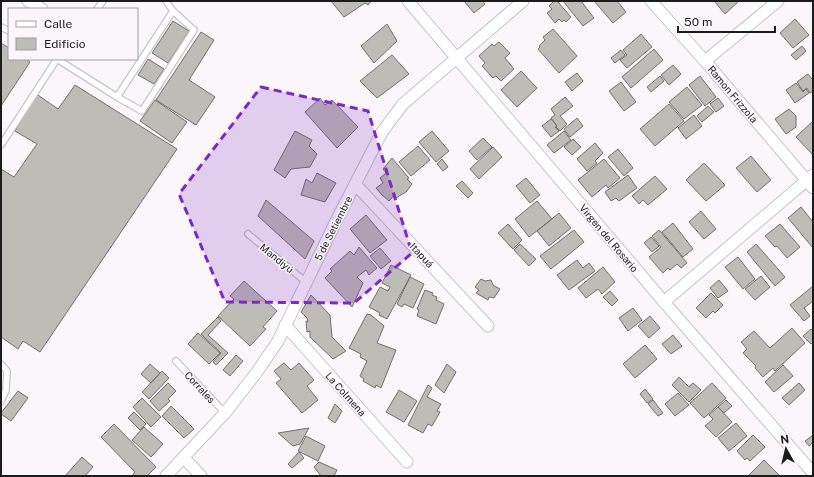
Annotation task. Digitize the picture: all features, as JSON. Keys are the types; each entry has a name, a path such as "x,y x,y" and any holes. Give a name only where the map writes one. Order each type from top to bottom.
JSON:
{"street":[{"path":"28,1 40,8"},
{"name":"Virgen del Rosario","path":"408,1 664,302 813,473"},
{"name":"5 de Setiembre","path":"166,476 225,413 257,372 278,340 382,132 403,104 523,1"},
{"name":"Ramon Frizzola","path":"651,1 811,181"},
{"path":"705,61 778,1"},
{"path":"664,302 811,181"},
{"name":"Itapuá","path":"355,184 488,326"},
{"name":"La Colmena","path":"285,325 407,462"},
{"path":"184,458 201,476"}],"lane":[{"path":"59,60 142,111 194,30 173,11 166,1"},
{"path":"117,97 173,11"},
{"path":"1,145 56,60"},
{"name":"Mandiyú","path":"248,234 306,282"},
{"name":"Corrales","path":"176,361 225,413"},
{"path":"1,364 7,371 7,375 6,390 1,401"}],"highlighted area":[{"path":"261,87 368,111 412,253 354,303 225,302 179,194"}],"building":[{"path":"331,1 371,1 368,5 365,3 344,17"},
{"path":"464,1 483,1 485,4 474,13"},
{"path":"554,1 557,1 571,17 566,22 564,20 562,22 559,19 555,23 547,13 552,9 549,6"},
{"path":"563,1 581,1 594,18 583,26"},
{"path":"594,1 617,1 626,12 613,23"},
{"path":"739,1 725,14 715,2"},
{"path":"795,19 809,35 793,48 780,33"},
{"path":"173,21 189,31 168,63 152,53"},
{"path":"387,24 397,41 374,63 361,46"},
{"path":"553,29 577,56 559,73 538,49 545,40 543,37"},
{"path":"201,32 214,40 189,80 215,97 196,125 156,100"},
{"path":"641,34 652,47 627,68 620,60 627,55 623,50"},
{"path":"499,42 510,53 505,58 514,69 501,81 496,76 493,78 482,66 485,63 479,56 492,44 494,46"},
{"path":"1,43 8,47 8,60 27,60 30,62 1,106"},
{"path":"802,46 806,51 796,60 791,55"},
{"path":"654,49 663,60 631,88 622,77"},
{"path":"621,50 625,55 615,63 611,58"},
{"path":"392,55 409,74 377,98 360,81"},
{"path":"148,59 164,69 154,84 138,75"},
{"path":"673,65 681,74 669,85 661,75"},
{"path":"521,71 537,88 517,107 501,90"},
{"path":"577,73 583,81 572,91 565,82"},
{"path":"808,74 813,80 813,91 810,93 807,88 803,91 797,82"},
{"path":"660,76 664,81 651,92 647,87"},
{"path":"700,76 716,97 705,106 689,85"},
{"path":"621,82 636,102 624,111 609,91"},
{"path":"796,83 803,92 806,89 809,93 795,103 786,90"},
{"path":"75,85 177,149 40,352 23,341 18,349 1,337 1,169 14,177 37,144 15,131 35,93 58,109"},
{"path":"687,87 702,105 684,119 669,102"},
{"path":"565,97 573,106 560,116 567,124 560,131 551,118 555,115 551,109"},
{"path":"320,98 325,105 332,100 358,127 337,148 305,112"},
{"path":"718,98 724,106 716,112 710,104"},
{"path":"155,100 187,122 172,143 140,121"},
{"path":"669,104 684,121 655,146 640,129"},
{"path":"708,106 714,112 702,122 697,116"},
{"path":"789,109 796,116 796,127 786,134 775,119"},
{"path":"694,115 702,126 686,139 678,128"},
{"path":"577,118 583,126 570,137 564,129"},
{"path":"551,119 559,131 551,137 542,126"},
{"path":"813,121 813,155 796,137"},
{"path":"295,131 312,140 309,146 317,154 310,167 291,169 285,178 274,170"},
{"path":"432,131 449,151 436,162 419,142"},
{"path":"564,131 571,140 554,153 547,145"},
{"path":"483,138 492,147 477,160 469,151"},
{"path":"573,139 581,147 572,155 564,147"},
{"path":"595,143 603,153 595,161 597,163 587,171 577,159"},
{"path":"418,146 430,160 411,176 399,162"},
{"path":"493,147 502,157 479,179 470,169"},
{"path":"618,149 633,168 624,176 608,157"},
{"path":"751,156 771,180 757,192 736,168"},
{"path":"392,158 409,178 407,179 412,184 406,192 396,198 395,194 389,201 376,188 383,183 380,178 386,173 383,169"},
{"path":"442,159 448,167 443,171 437,164"},
{"path":"604,159 620,178 608,188 606,185 592,197 578,180"},
{"path":"704,163 725,185 706,201 686,180"},
{"path":"317,173 336,183 325,202 301,195 306,179 312,183"},
{"path":"628,175 637,188 619,201 616,198 611,201 605,192"},
{"path":"655,176 667,189 648,205 643,200 639,204 632,196"},
{"path":"526,178 540,195 530,203 516,186"},
{"path":"462,181 473,193 468,198 456,186"},
{"path":"266,200 314,241 305,259 258,216"},
{"path":"537,201 552,219 529,237 515,219"},
{"path":"801,207 813,222 813,248 788,218"},
{"path":"701,211 716,229 704,239 689,222"},
{"path":"559,213 571,228 549,246 537,231"},
{"path":"366,215 387,240 370,253 350,229"},
{"path":"673,223 693,249 683,257 662,232"},
{"path":"508,224 522,240 513,249 498,233"},
{"path":"780,224 800,247 787,258 777,246 775,247 765,236"},
{"path":"574,230 584,242 551,269 540,256"},
{"path":"659,230 687,263 681,268 677,264 670,270 668,268 663,273 649,257 661,247 652,236"},
{"path":"651,237 659,246 652,252 644,243"},
{"path":"520,244 536,259 529,266 514,250"},
{"path":"756,244 785,277 775,286 747,252"},
{"path":"359,247 377,268 369,275 366,270 357,277 363,283 352,307 325,278 332,271 330,269 350,251 354,255"},
{"path":"380,248 391,261 381,269 370,256"},
{"path":"738,257 755,279 743,289 725,267"},
{"path":"577,260 583,268 589,263 595,271 569,290 557,275"},
{"path":"391,265 411,275 387,319 369,307 380,287 388,291 390,287 382,283"},
{"path":"603,267 615,282 602,294 598,289 586,298 578,288"},
{"path":"761,276 770,287 755,300 745,289"},
{"path":"410,277 424,284 413,308 404,304 402,307 397,304"},
{"path":"481,279 485,281 491,280 493,285 500,289 494,298 489,297 488,300 476,293 479,290 475,287"},
{"path":"719,280 728,291 718,298 710,288"},
{"path":"244,281 277,311 263,327 266,329 250,346 218,316 234,299 230,296"},
{"path":"813,286 813,301 804,308 810,316 804,321 790,305"},
{"path":"425,290 433,293 432,295 437,297 436,300 444,304 436,324 417,316 419,310 417,309"},
{"path":"610,291 618,300 612,306 603,297"},
{"path":"711,293 723,305 715,313 713,311 706,318 696,308"},
{"path":"311,295 330,315 332,337 346,351 333,359 310,337 310,331 307,332 307,318 301,312"},
{"path":"633,308 642,320 628,331 619,318"},
{"path":"367,314 371,315 384,326 377,343 396,350 381,388 376,385 375,388 363,381 364,379 360,376 367,361 360,357 361,354 349,348"},
{"path":"650,316 660,328 649,338 638,326"},
{"path":"218,317 221,321 208,335 228,353 216,365 213,362 221,353 201,334"},
{"path":"792,328 805,343 775,371 773,368 763,377 755,368 756,366 743,353 747,349 741,342 754,331 770,348"},
{"path":"811,329 813,331 813,342 811,344 803,336"},
{"path":"198,333 220,353 209,364 188,344"},
{"path":"673,335 682,346 671,354 662,344"},
{"path":"645,345 657,359 635,378 623,364"},
{"path":"236,355 243,361 230,376 223,370"},
{"path":"284,363 291,370 299,363 314,380 307,386 318,400 302,413 276,383 281,379 274,371"},
{"path":"150,364 160,373 151,383 141,374"},
{"path":"447,364 456,372 444,393 435,385"},
{"path":"783,365 793,376 774,392 765,382"},
{"path":"162,371 169,378 149,399 142,392"},
{"path":"679,377 689,387 693,383 701,390 689,402 672,385"},
{"path":"168,383 176,391 168,399 170,401 159,411 150,401"},
{"path":"712,383 726,398 704,418 690,403"},
{"path":"799,383 805,390 789,405 782,398"},
{"path":"428,385 432,388 427,397 441,404 437,411 440,412 432,426 428,424 423,433 408,425"},
{"path":"645,389 653,399 647,403 640,394"},
{"path":"399,390 417,401 404,422 386,412"},
{"path":"18,391 28,398 11,421 1,413"},
{"path":"678,393 689,405 675,416 665,404"},
{"path":"142,398 161,417 151,427 133,407"},
{"path":"653,400 663,413 658,416 648,404"},
{"path":"726,400 732,406 724,413 718,407"},
{"path":"335,404 342,411 335,423 328,418"},
{"path":"171,406 194,429 184,438 162,416"},
{"path":"718,407 732,422 716,437 705,426 713,419 709,415"},
{"path":"134,412 146,424 140,430 128,418"},
{"path":"736,423 747,436 729,451 718,438"},
{"path":"114,424 156,467 147,476 134,476 133,474 135,472 101,437"},
{"path":"144,427 163,444 151,457 132,440"},
{"path":"309,428 300,444 293,446 278,433"},
{"path":"753,435 765,447 750,461 747,458 745,460 737,451"},
{"path":"813,435 813,442 809,446 805,441"},
{"path":"306,436 325,446 318,461 298,451"},
{"path":"299,452 304,458 292,468 288,464"},
{"path":"82,457 93,467 85,476 65,476"},
{"path":"764,460 780,476 748,476"},
{"path":"319,462 337,470 334,476 321,476 314,467"}]}
